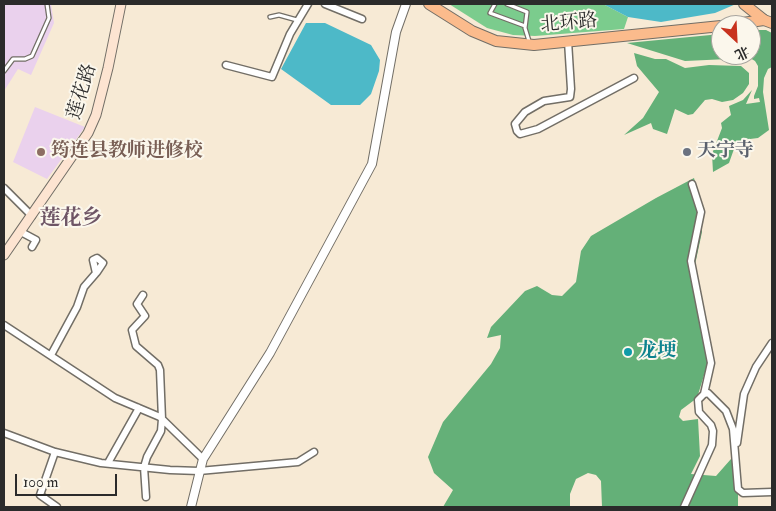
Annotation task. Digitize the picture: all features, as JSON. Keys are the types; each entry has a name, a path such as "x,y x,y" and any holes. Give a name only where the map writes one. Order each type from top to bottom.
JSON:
{"main road":[{"name":"莲花路","path":"4,255 78,149 96,115 122,4"},
{"name":"北环路","path":"429,4 472,31 496,41 534,45 711,27"},
{"path":"746,5 768,22"}],"street":[{"path":"226,65 272,77 298,20 308,4"},
{"path":"325,4 362,19"},
{"path":"192,507 203,458 270,353 372,164 396,32 406,4"},
{"path":"568,41 570,97 544,101 525,112 515,124 520,134 538,130 634,78"},
{"path":"684,507 712,445 713,431 711,425 699,412 698,400 704,394 711,363 691,261 701,212 692,184"},
{"path":"4,188 32,216"},
{"path":"21,232 36,240 32,248"},
{"path":"51,355 76,307 84,287 96,273"},
{"path":"143,296 138,304 145,316 132,330 136,346 158,365 160,370 162,419 161,431 146,457 144,467 146,497"},
{"path":"4,325 115,398 162,419 203,458"},
{"path":"736,456 744,394 756,367 772,342"},
{"path":"704,394 708,393 726,411 733,429 738,489 743,493 772,492"},
{"path":"108,463 139,408"},
{"path":"4,433 55,452 108,463 199,471 298,462 314,452"},
{"path":"55,452 40,495 57,507"}],"lane":[{"path":"4,71 13,59 25,59 32,56 49,18 47,4"},
{"path":"495,4 490,13 525,26"},
{"path":"507,4 527,12 525,26 528,40 534,45"},
{"path":"270,17 279,15 298,20"}],"shaded area":[{"path":"4,4 51,4 54,23 31,75 18,69 4,91"},
{"name":"筠连县教师进修校","path":"35,107 85,127 47,179 13,162"}],"green space":[{"path":"449,4 603,4 628,17 624,29 535,36 513,35 487,28"},
{"path":"761,30 766,30 772,33 772,67 768,69 764,78 763,92 769,130 758,138 742,140 734,149 729,163 713,172 712,154 722,128 721,123 731,115 729,106 743,100 752,90 746,104 760,102 759,98 754,99 758,86 758,66 761,65"},
{"path":"711,35 711,60 685,61 627,43"},
{"path":"634,53 655,59 666,59 685,68 709,65 741,66 749,73 749,84 743,93 733,100 722,102 712,99 705,100 693,114 688,115 675,109 667,134 653,129 651,123 624,135 643,118 659,92 637,66"},
{"path":"694,178 701,203 702,232 693,274 709,359 697,398 681,410 679,417 683,421 698,419 700,456 691,474 716,476 738,451 738,507 602,507 601,481 596,475 588,473 576,479 570,494 570,507 443,507 453,490 434,473 428,457 443,422 491,364 500,348 501,335 487,338 491,327 525,291 537,286 552,295 562,296 576,282 581,251 591,236"}],"water":[{"path":"603,4 736,4 715,13 661,22 628,17"},
{"path":"306,23 325,23 371,45 380,60 379,71 371,94 360,105 331,105 281,69"}],"place":[{"name":"筠连县教师进修校","path":"41,152"},
{"name":"天宁寺","path":"687,152"},
{"name":"龙埂","path":"628,352"}],"district":[{"name":"莲花乡","path":"71,219"}]}
